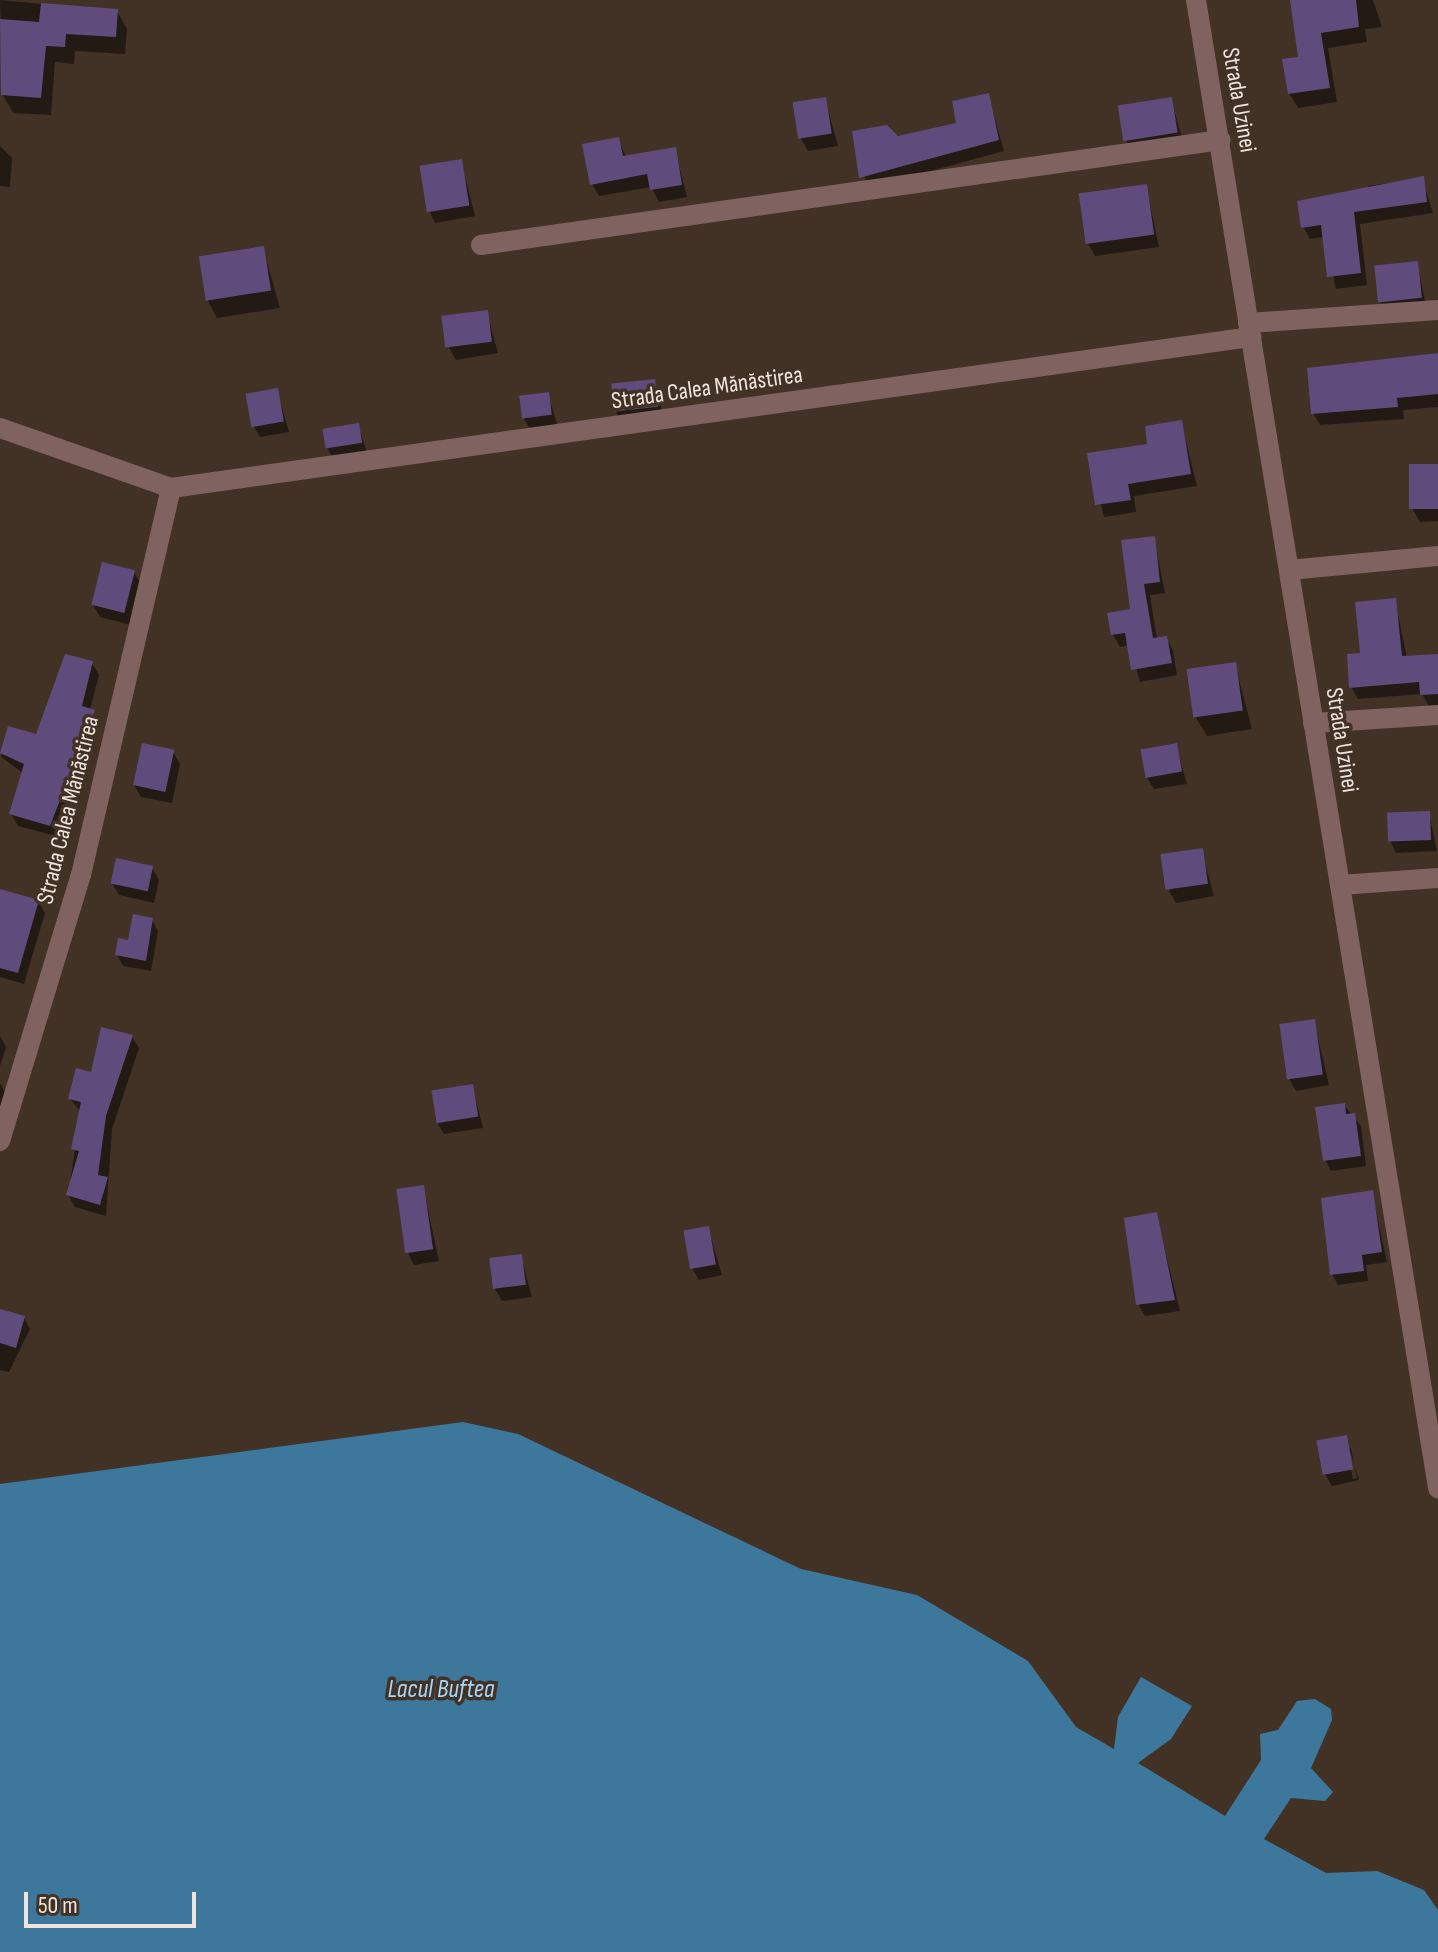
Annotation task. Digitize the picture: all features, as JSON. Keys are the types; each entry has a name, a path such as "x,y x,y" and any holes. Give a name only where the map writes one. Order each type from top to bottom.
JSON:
{"street":[{"name":"Strada Uzinei","path":"1196,0 1340,885 1430,1393 1438,1488"},
{"path":"481,245 1221,140"},
{"name":"Strada Calea Mănăstirea","path":"0,428 171,488 1249,330 1438,310"},
{"name":"Strada Calea Mănăstirea","path":"0,1141 81,875 171,488"},
{"path":"1289,570 1438,556"},
{"path":"1313,723 1438,715"},
{"path":"1340,885 1438,878"}],"water":[{"name":"Lacul Buftea","path":"463,1422 518,1434 801,1569 917,1595 1028,1661 1076,1727 1114,1749 1118,1717 1141,1677 1192,1706 1171,1739 1138,1763 1225,1816 1261,1760 1260,1734 1278,1730 1297,1701 1315,1699 1331,1709 1332,1720 1311,1768 1333,1792 1325,1801 1291,1798 1264,1839 1326,1873 1377,1871 1424,1890 1438,1910 1438,1952 0,1952 0,1484"}],"building":[{"path":"1290,0 1356,0 1359,27 1321,33 1330,88 1288,94 1282,59 1298,57"},
{"path":"41,3 118,9 116,37 66,34 65,47 46,46 41,98 1,95 0,19 39,22"},
{"path":"989,93 999,140 859,178 852,131 887,125 898,136 956,123 952,101"},
{"path":"826,97 832,134 798,139 792,102"},
{"path":"1172,97 1178,133 1123,141 1118,106"},
{"path":"619,137 623,156 676,147 682,185 650,190 647,174 590,185 582,144"},
{"path":"462,159 469,205 427,212 420,166"},
{"path":"1424,176 1427,202 1354,212 1361,273 1327,277 1321,225 1301,228 1297,201"},
{"path":"1147,184 1154,235 1086,244 1079,194"},
{"path":"264,246 271,290 206,301 199,256"},
{"path":"1418,261 1422,298 1378,302 1374,266"},
{"path":"488,310 492,342 445,347 441,316"},
{"path":"1438,353 1438,394 1397,398 1398,407 1311,414 1307,368"},
{"path":"655,379 658,407 614,411 611,384"},
{"path":"278,388 284,421 251,427 246,394"},
{"path":"549,392 552,415 522,418 519,396"},
{"path":"1182,420 1191,474 1128,484 1131,500 1095,505 1087,453 1147,444 1145,426"},
{"path":"359,423 362,443 326,449 322,429"},
{"path":"1409,464 1438,464 1438,509 1409,509"},
{"path":"1155,536 1160,582 1144,584 1153,638 1167,636 1172,663 1131,670 1125,633 1111,635 1107,613 1130,609 1121,540"},
{"path":"102,562 135,570 124,613 91,605"},
{"path":"1396,598 1402,656 1438,654 1438,694 1420,695 1419,682 1349,688 1347,654 1360,653 1355,602"},
{"path":"65,654 93,661 82,706 95,710 50,826 9,814 24,764 0,753 8,726 36,734"},
{"path":"1236,662 1243,711 1193,717 1186,669"},
{"path":"142,743 174,750 165,792 133,785"},
{"path":"1177,743 1182,772 1146,778 1141,749"},
{"path":"1430,811 1431,840 1388,841 1387,813"},
{"path":"1203,848 1208,884 1165,890 1160,854"},
{"path":"116,858 153,866 148,891 111,883"},
{"path":"0,889 39,900 18,973 0,968"},
{"path":"133,914 153,918 146,961 115,955 118,938 128,940"},
{"path":"1315,1019 1323,1074 1287,1079 1279,1024"},
{"path":"101,1027 133,1035 106,1116 98,1175 108,1177 100,1205 66,1195 79,1151 71,1149 81,1102 68,1099 76,1068 91,1072"},
{"path":"473,1084 478,1117 437,1123 432,1091"},
{"path":"1345,1103 1346,1114 1355,1113 1361,1156 1323,1161 1315,1107"},
{"path":"424,1185 433,1249 405,1253 396,1189"},
{"path":"1373,1190 1382,1252 1362,1255 1364,1271 1330,1275 1321,1198"},
{"path":"1157,1212 1175,1300 1136,1305 1124,1218"},
{"path":"709,1226 716,1264 690,1269 683,1231"},
{"path":"522,1254 526,1285 493,1289 489,1258"},
{"path":"0,1309 25,1316 16,1348 0,1343"},
{"path":"1347,1435 1353,1469 1323,1475 1316,1440"}]}
